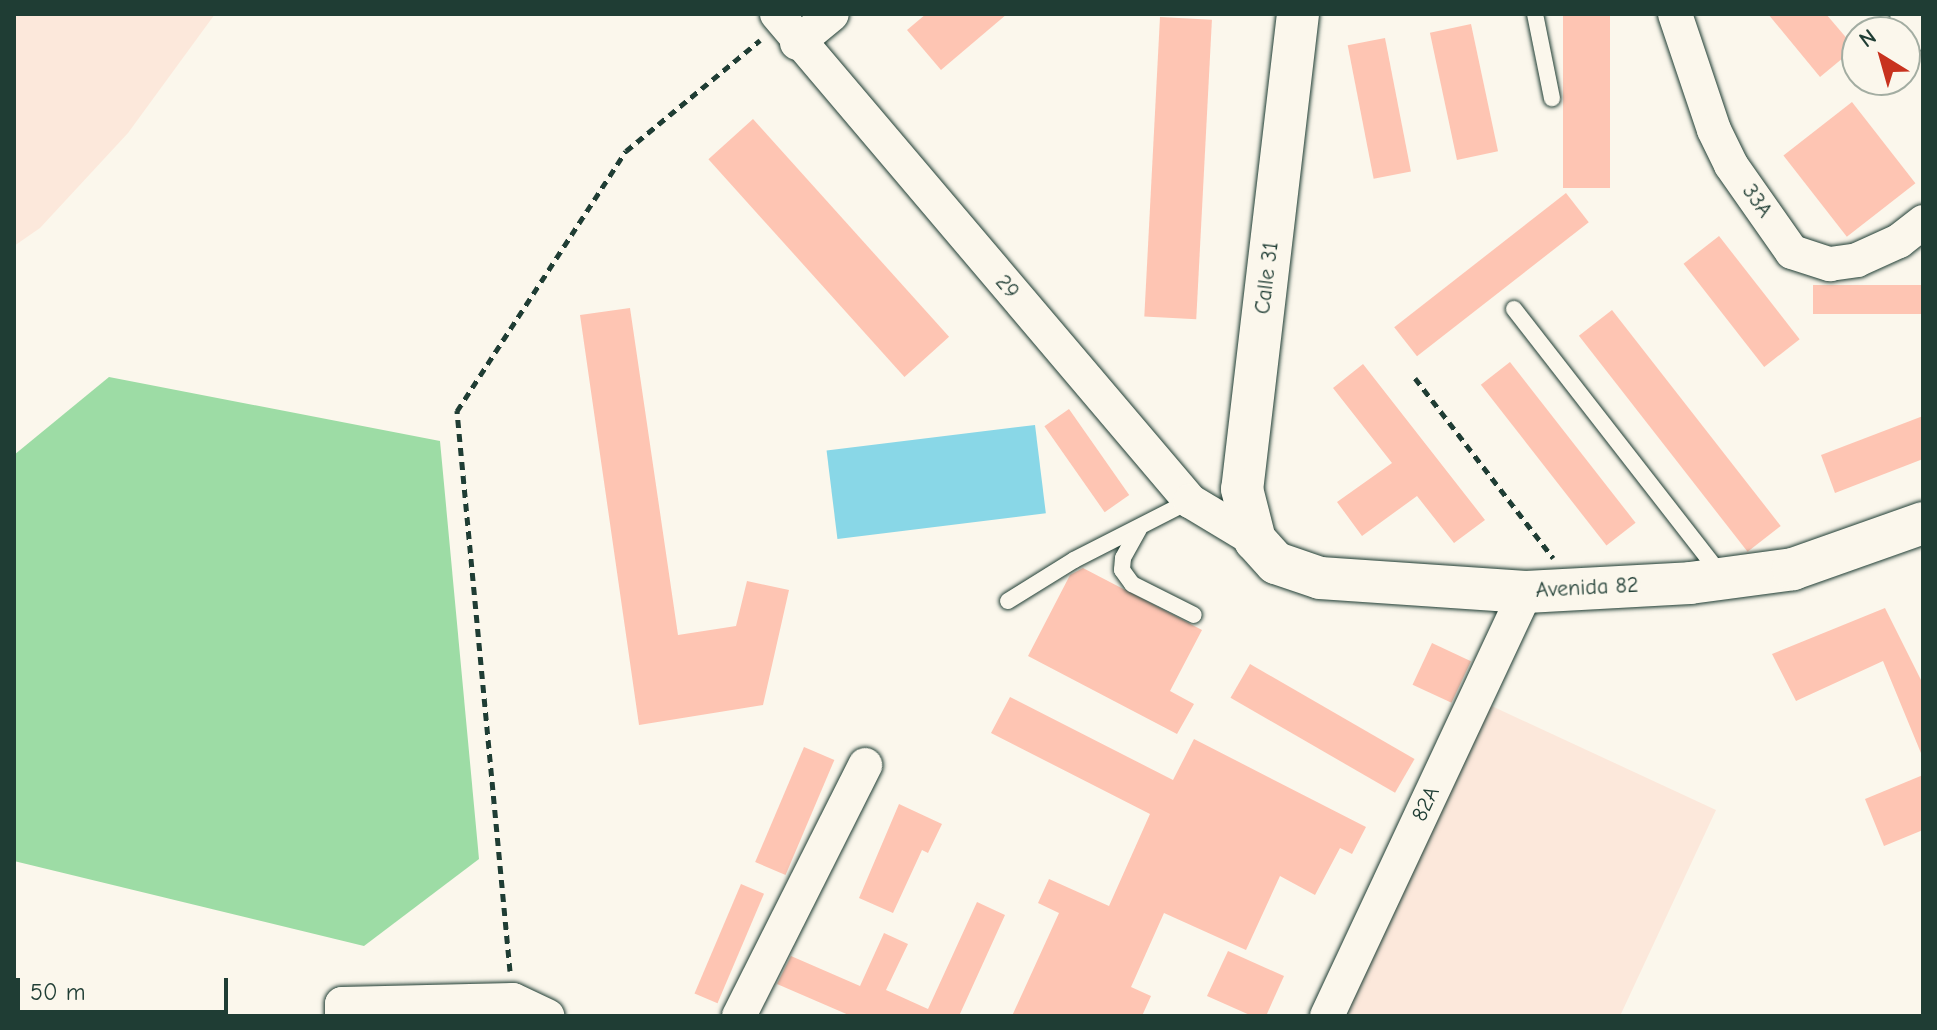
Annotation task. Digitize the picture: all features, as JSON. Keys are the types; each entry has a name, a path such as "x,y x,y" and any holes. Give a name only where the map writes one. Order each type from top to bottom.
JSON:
{"street":[{"path":"785,26 832,14"},
{"name":"Calle 31","path":"1255,540 1242,489 1298,14"},
{"name":"33A","path":"1675,14 1714,130 1731,165 1792,252 1830,264 1857,260 1899,241 1923,222"},
{"path":"1907,14 1923,33"},
{"name":"29","path":"785,26 1190,501 1255,540"},
{"name":"Avenida 82","path":"1255,540 1276,563 1320,578 1526,592 1724,578 1793,569 1923,523"},
{"name":"82A","path":"1327,1016 1526,592"},
{"path":"739,1016 865,765"},
{"path":"342,1010 513,1008 548,1016"}],"lane":[{"path":"1535,14 1552,98"},
{"path":"1514,309 1724,578"},
{"path":"1008,601 1190,501"},
{"path":"1139,529 1123,558 1122,570 1132,584 1194,615"}],"path":[{"path":"513,1008 457,411 626,151 785,26"},
{"path":"1415,378 1576,589"}],"shaded area":[{"path":"14,14 215,14 128,133 40,228 14,246"},
{"path":"1483,702 1716,810 1620,1016 1337,1016"}],"green space":[{"path":"109,377 440,441 479,859 364,946 14,861 14,455"}],"water":[{"path":"1035,425 1046,513 837,539 827,451"}],"building":[{"path":"926,14 1007,14 941,70 907,30"},
{"path":"1563,14 1610,14 1610,188 1563,188"},
{"path":"1768,14 1826,14 1841,32 1841,60 1820,77"},
{"path":"1160,17 1212,20 1196,319 1144,317"},
{"path":"1471,24 1498,151 1457,160 1430,33"},
{"path":"1385,38 1411,172 1374,179 1348,45"},
{"path":"1852,102 1915,183 1847,237 1783,156"},
{"path":"753,119 949,337 904,377 708,159"},
{"path":"1566,193 1589,222 1417,356 1394,327"},
{"path":"1719,236 1800,339 1764,367 1684,264"},
{"path":"1813,285 1923,285 1923,314 1813,314"},
{"path":"630,308 678,635 736,626 747,581 789,590 763,705 639,725 580,315"},
{"path":"1612,310 1781,526 1748,552 1579,336"},
{"path":"1510,362 1636,523 1606,546 1481,385"},
{"path":"1363,364 1485,520 1454,543 1417,496 1362,536 1337,502 1392,463 1333,388"},
{"path":"1069,409 1129,495 1105,512 1044,426"},
{"path":"1923,416 1923,459 1835,493 1821,455"},
{"path":"1083,568 1202,630 1170,691 1194,704 1177,734 1028,656 1070,575"},
{"path":"1885,608 1923,684 1923,758 1883,661 1796,701 1772,654"},
{"path":"1432,643 1471,661 1452,703 1413,685"},
{"path":"1250,664 1415,759 1395,793 1230,698"},
{"path":"1010,697 1173,780 1194,739 1366,827 1352,854 1340,848 1315,895 1280,876 1246,950 1164,913 1131,987 1151,996 1142,1016 1012,1016 1059,913 1038,903 1049,879 1109,906 1150,814 991,733"},
{"path":"804,747 834,760 786,875 755,862"},
{"path":"1923,775 1923,830 1884,846 1865,799"},
{"path":"899,804 942,824 928,853 922,850 893,913 859,898"},
{"path":"741,884 764,894 718,1003 695,994"},
{"path":"977,902 1005,915 959,1016 851,1016 777,984 791,956 860,986 884,933 908,944 886,990 928,1009"},
{"path":"1228,951 1284,976 1266,1016 1252,1016 1207,996"}]}
